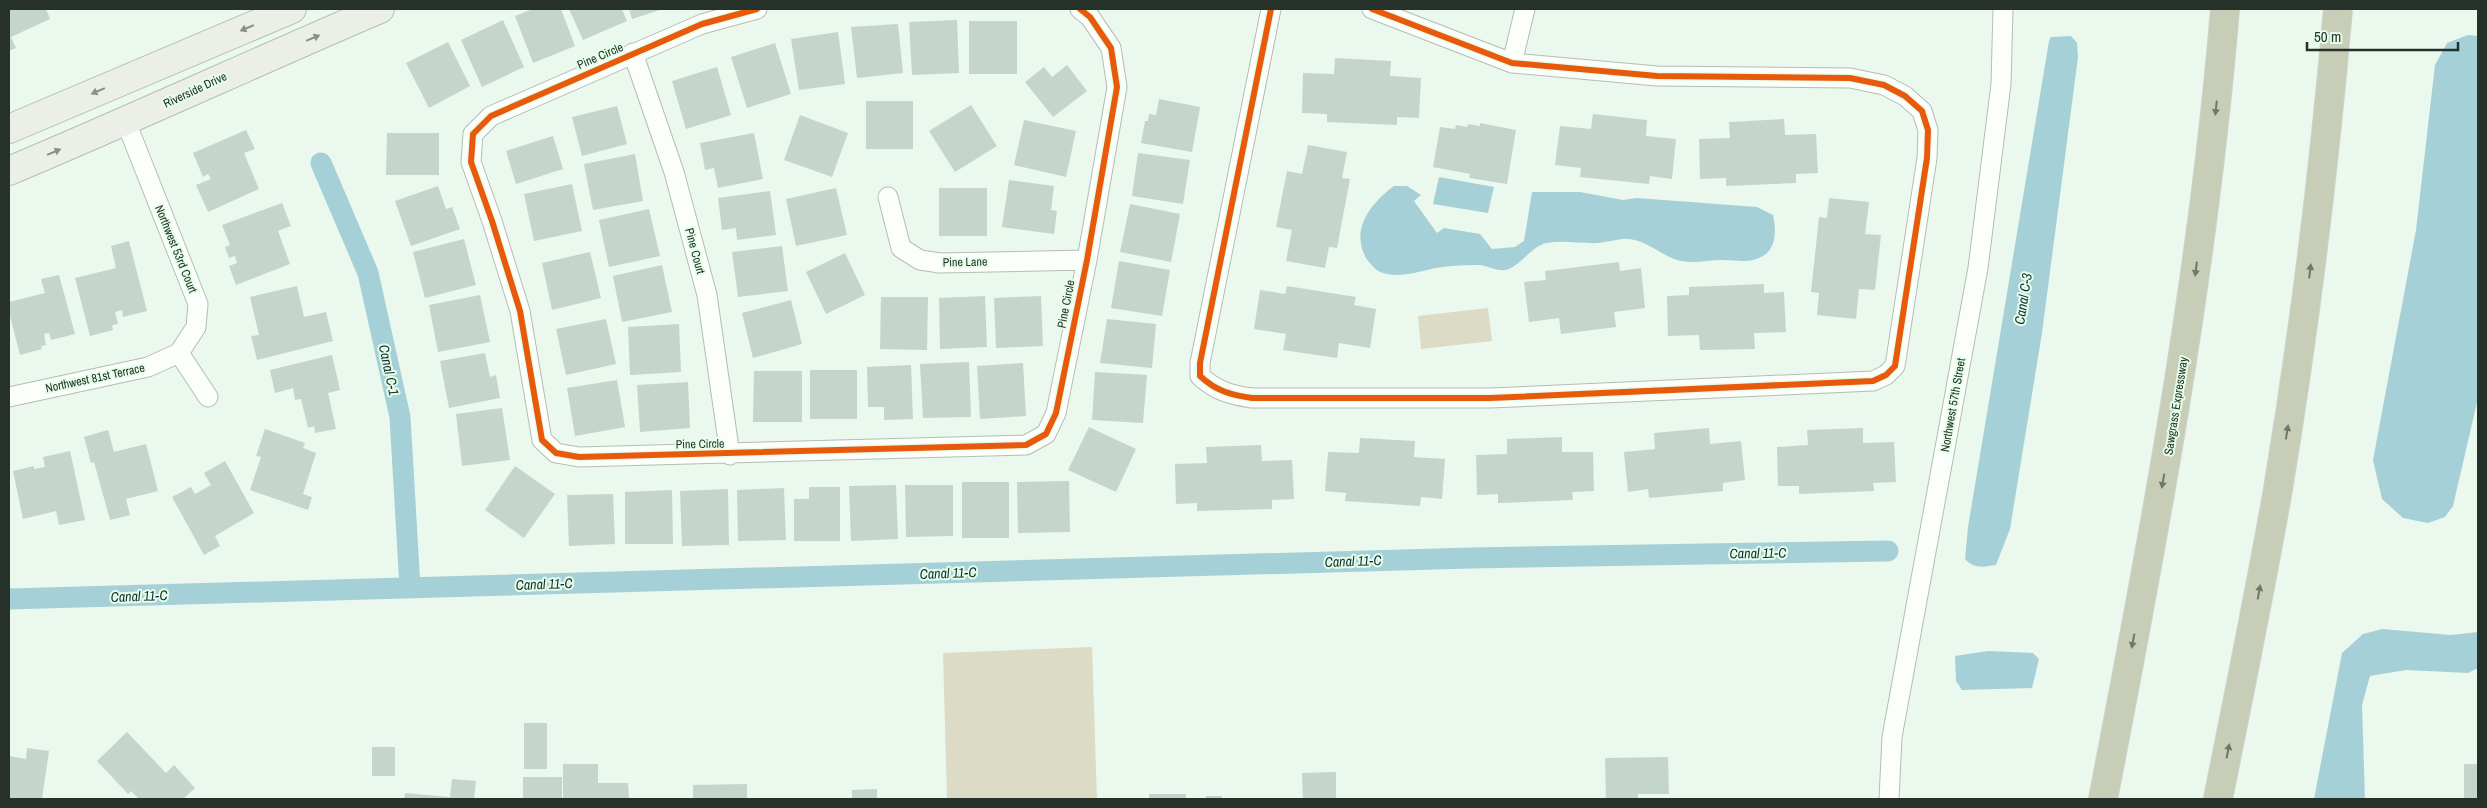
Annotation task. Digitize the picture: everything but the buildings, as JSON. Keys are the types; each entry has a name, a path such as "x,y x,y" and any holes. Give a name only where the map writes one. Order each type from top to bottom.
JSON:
{"highway":[{"name":"Sawgrass Expressway","path":"2103,799 2177,400 2204,213 2225,9"},
{"path":"2218,799 2258,596 2293,394 2334,57 2338,9"}],"street":[{"path":"9,129 292,9"},
{"name":"Riverside Drive","path":"9,171 126,122 236,71 380,9"},
{"name":"Pine Circle","path":"757,9 702,24 491,116 473,134 471,162 520,311 542,440 556,453 579,458 730,455 1026,444 1046,434 1056,413 1117,87 1111,48 1090,17 1080,9"},
{"path":"1271,9 1200,363 1200,376 1210,386 1229,394 1252,398 1490,398 1873,381 1886,375 1895,366 1927,158 1928,130 1922,111 1906,96 1884,85 1850,78 1657,76 1512,62 1372,9"},
{"path":"1512,62 1525,9"},
{"name":"Northwest 57th Street","path":"1888,799 1892,737 1978,268 2001,84 2003,9"},
{"name":"Pine Court","path":"634,54 674,172 707,295 730,455"},
{"name":"Northwest 53rd Court","path":"126,122 198,304 196,327 178,353"},
{"name":"Pine Lane","path":"888,196 901,248 920,260 940,263 1086,260"},
{"path":"178,353 208,397"},
{"name":"Northwest 81st Terrace","path":"9,397 148,367 178,353"}],"green space":[{"path":"1488,308 1492,341 1421,349 1418,316"},
{"path":"1092,647 1097,799 947,799 943,653"}],"water":[{"path":"2468,35 2478,36 2478,398 2453,506 2445,517 2428,523 2403,518 2382,499 2373,460 2416,230 2435,65 2447,43"},
{"name":"Canal C-3","path":"2071,36 2077,43 2078,57 2042,333 2010,529 1996,565 1979,566 1965,559 1968,527 2049,41 2051,37"},
{"path":"1439,177 1494,187 1488,213 1433,204"},
{"path":"1394,186 1407,186 1421,195 1414,201 1437,233 1444,228 1480,234 1492,249 1515,247 1524,241 1532,192 1580,192 1623,200 1637,198 1757,207 1773,215 1774,237 1768,252 1763,256 1748,261 1680,261 1636,240 1622,239 1599,243 1546,243 1537,247 1514,266 1505,270 1480,265 1463,265 1410,274 1392,275 1380,272 1369,263 1360,237 1365,217 1378,200"},
{"path":"2382,629 2451,635 2478,632 2478,668 2468,673 2406,670 2370,676 2362,705 2365,799 2314,799 2342,653 2363,634"},
{"path":"1988,651 2033,653 2039,659 2032,688 1962,690 1956,681 1955,656"}],"waterway":[{"name":"Canal C-1","path":"321,163 368,273 400,417 410,587"},
{"name":"Canal 11-C","path":"9,599 1471,558 1888,551"}],"cycle path":[{"path":"757,9 702,24 491,116 473,134 471,162 492,221 520,311 542,440 556,453 579,457 1026,445 1046,434 1056,413 1087,260 1117,87 1111,48 1090,17 1080,9"},
{"path":"1271,9 1200,363 1200,376 1218,389 1231,394 1252,398 1490,398 1873,381 1886,375 1895,366 1927,158 1928,130 1922,111 1905,96 1884,85 1850,78 1657,76 1512,63 1372,9"}]}
